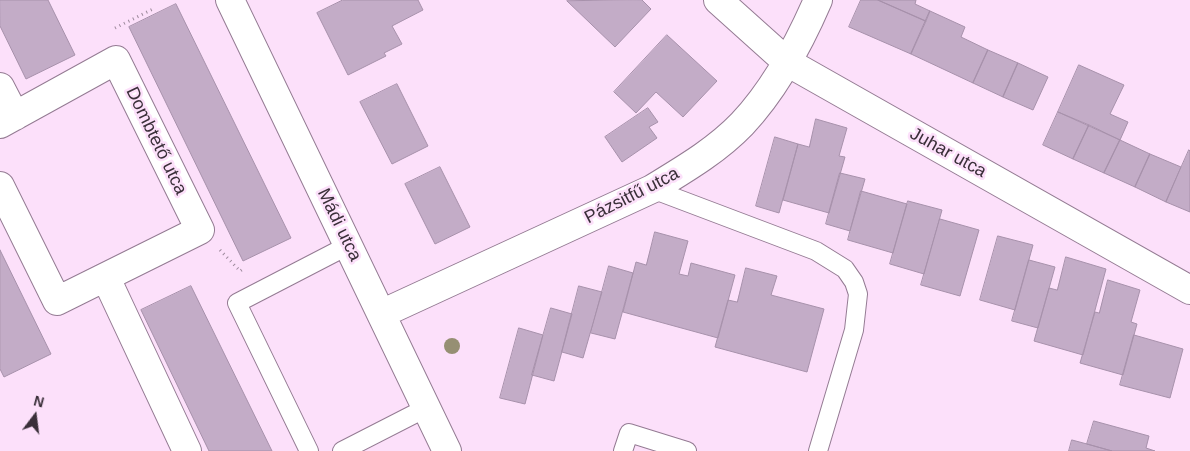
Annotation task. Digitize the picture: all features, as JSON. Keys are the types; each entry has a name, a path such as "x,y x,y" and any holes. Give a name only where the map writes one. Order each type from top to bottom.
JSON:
{"street":[{"name":"Mádi utca","path":"230,0 447,451"},
{"name":"Juhar utca","path":"718,0 787,62 1190,290"},
{"name":"Pázsitfű utca","path":"381,314 652,190 713,149 742,124 762,100 787,62 818,0"},
{"name":"Dombtető utca","path":"0,87 7,120 116,60 200,230 57,302 0,186"},
{"path":"106,278 187,451"}],"lane":[{"path":"652,190 816,251 845,269 854,282 858,294 854,330 818,451"},
{"path":"309,451 236,303 349,245"},
{"path":"342,451 426,408"},
{"path":"623,451 629,433 687,451"}],"path":[{"path":"115,28 153,9"}],"building":[{"path":"0,0 48,0 75,55 26,79 0,26"},
{"path":"343,0 418,0 423,10 392,26 402,44 384,53 386,56 348,75 317,13"},
{"path":"642,0 651,9 615,47 567,1"},
{"path":"861,0 878,0 926,21 911,54 849,27"},
{"path":"878,0 916,0 915,4 930,11 926,21"},
{"path":"176,4 291,238 243,261 129,27"},
{"path":"930,11 965,27 961,37 988,50 973,83 911,54"},
{"path":"667,35 717,81 683,117 656,92 636,113 614,92"},
{"path":"988,50 1018,63 1003,97 973,83"},
{"path":"1018,63 1048,77 1033,110 1003,97"},
{"path":"1079,65 1124,85 1110,114 1128,122 1120,140 1058,112"},
{"path":"397,84 428,146 392,164 360,102"},
{"path":"648,108 658,122 649,127 657,138 622,162 605,137"},
{"path":"1058,112 1089,125 1073,159 1043,145"},
{"path":"816,119 847,128 839,156 845,157 829,213 783,200 798,144 809,147"},
{"path":"1089,125 1120,140 1104,173 1073,159"},
{"path":"775,137 798,144 779,213 756,206"},
{"path":"1120,140 1150,154 1135,187 1104,173"},
{"path":"1190,151 1190,212 1166,202"},
{"path":"1150,154 1181,167 1166,202 1135,187"},
{"path":"440,167 470,227 435,244 405,184"},
{"path":"840,173 865,179 850,231 826,224"},
{"path":"861,191 907,204 893,253 848,240"},
{"path":"908,201 942,210 924,274 890,264"},
{"path":"940,219 979,230 960,296 921,285"},
{"path":"655,232 688,241 679,274 688,276 691,263 735,275 718,338 623,312 636,262 646,265"},
{"path":"998,236 1033,245 1015,310 980,300"},
{"path":"0,250 51,354 4,377 0,369"},
{"path":"1066,257 1106,269 1083,355 1034,341 1049,288 1057,290"},
{"path":"1029,260 1055,267 1038,328 1012,321"},
{"path":"609,266 633,273 615,339 591,333"},
{"path":"746,268 777,276 771,295 824,309 807,372 715,347 728,300 737,302"},
{"path":"1108,280 1140,290 1131,322 1137,324 1123,375 1080,363 1095,312 1099,313"},
{"path":"191,286 272,451 209,451 141,310"},
{"path":"579,286 602,292 583,358 562,352"},
{"path":"551,308 572,314 554,381 532,375"},
{"path":"519,328 543,335 525,404 500,398"},
{"path":"1134,335 1183,349 1170,398 1120,385"},
{"path":"1094,421 1149,436 1146,448 1155,451 1112,451 1087,444"},
{"path":"1072,440 1087,444 1112,451 1069,451"}]}
